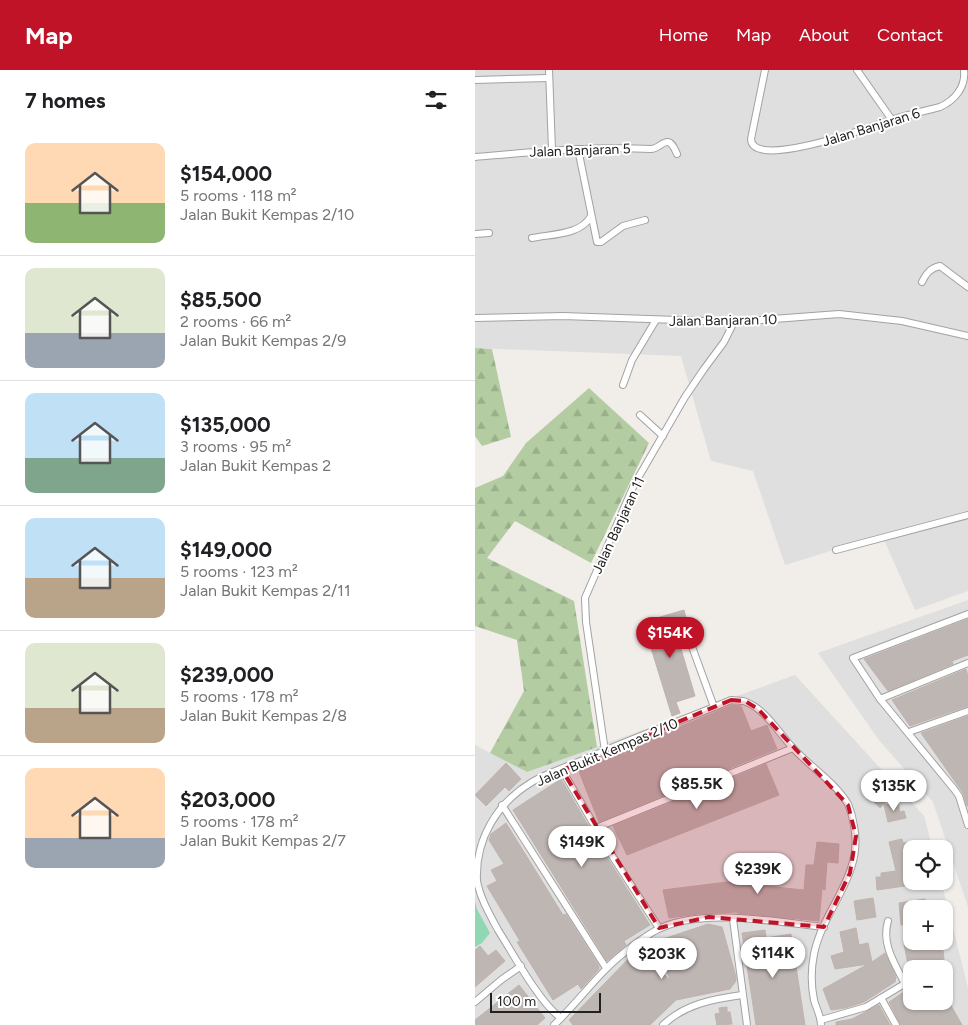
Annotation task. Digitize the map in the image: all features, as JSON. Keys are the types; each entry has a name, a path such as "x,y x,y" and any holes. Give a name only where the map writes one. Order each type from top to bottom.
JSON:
{"street":[{"path":"549,70 552,150"},
{"name":"Jalan Banjaran 6","path":"765,70 751,139 751,144 754,148 761,151 806,146 948,103 955,99 961,88 964,80 964,70"},
{"path":"857,70 892,120"},
{"path":"475,80 549,78"},
{"name":"Jalan Banjaran 5","path":"475,157 614,147 654,149 666,142 669,142 677,154"},
{"path":"578,149 597,242 601,242 623,226 645,220"},
{"path":"532,238 574,230 587,223 591,216"},
{"path":"475,234 489,233"},
{"path":"922,282 929,271 934,267 940,266 968,287"},
{"name":"Jalan Banjaran 10","path":"475,318 563,316 734,322 839,314 903,321 968,336"},
{"path":"623,385 632,360 656,320"},
{"name":"Jalan Banjaran 11","path":"605,751 586,622 585,598 634,485 699,376 724,342 734,322"},
{"path":"640,415 663,436"},
{"path":"836,550 968,515"},
{"path":"968,614 853,658 880,699 909,732 959,796 968,825"},
{"path":"683,622 714,707"},
{"path":"880,699 968,664"},
{"name":"Jalan Bukit Kempas 2/10","path":"561,1018 548,1006 495,924 477,881 477,844 490,820 502,805 531,783 731,700 745,701 758,709 793,748"},
{"path":"909,732 968,711"},
{"path":"596,828 793,748 827,780 848,805 856,836 855,857 850,873 814,952 811,972 814,1000 821,1023 859,1010 903,985"},
{"path":"562,770 659,928"},
{"path":"502,805 606,968"},
{"path":"554,1025 606,968 659,928 687,920 709,917 824,927"},
{"path":"733,919 747,1025"},
{"path":"888,921 885,931 890,957 903,980"},
{"path":"475,1002 521,966"},
{"path":"663,1025 689,1007 720,998 742,995"},
{"path":"881,998 897,1025"}],"highlighted area":[{"path":"731,700 745,701 758,709 848,805 856,836 850,873 824,927 709,917 659,928 562,770"}],"shaded area":[{"path":"475,70 968,70 968,591 915,610 882,535 785,565 753,471 711,461 681,356 475,348"},
{"path":"968,600 968,907 953,862 953,840 946,840 933,802 879,740 818,653"},
{"path":"795,675 924,816 931,840 903,840 903,890 943,890 946,900 903,900 903,950 953,950 953,929 968,988 968,1025 475,1025 475,745 527,772"}],"green space":[{"path":"475,348 492,349 511,437 482,446 475,436"},
{"path":"589,388 649,443 591,563 515,521 487,558 574,601 597,747 527,772 490,753 524,691 517,640 475,626 475,488 503,476 526,443"},
{"path":"475,901 477,909 490,933 482,943 475,947"}],"building":[{"path":"684,610 686,618 682,617 673,622 695,696 676,702 680,713 672,716 643,622"},
{"path":"968,619 968,655 952,661 953,664 888,691 864,659"},
{"path":"966,669 968,676 968,706 910,726 892,700"},
{"path":"732,705 741,706 751,731 767,725 777,749 599,822 578,769"},
{"path":"968,716 967,806 963,793 921,733"},
{"path":"506,763 521,779 509,791 505,787 486,806 475,795"},
{"path":"766,764 779,795 627,855 613,826"},
{"path":"561,779 650,925 624,941 626,945 607,961 513,810"},
{"path":"874,782 877,784 879,782 892,795 880,808 864,792"},
{"path":"898,802 900,812 904,811 906,818 888,822 884,805"},
{"path":"506,823 563,915 566,914 599,966 599,969 581,989 578,984 553,1000 517,942 520,941 487,886 497,881 491,870 504,864 489,840 491,834"},
{"path":"902,839 903,886 877,890 876,877 881,877 881,873 896,871 889,842"},
{"path":"817,842 839,844 838,863 827,862 825,890 822,889 819,921 737,912 669,918 663,890 727,882 804,890 806,865 814,865"},
{"path":"873,898 876,917 857,920 854,901"},
{"path":"903,902 903,925 901,925 899,903"},
{"path":"708,924 722,927 736,977 736,981 730,989 676,1000 650,1025 573,1025 569,1020 638,949 670,980 657,941"},
{"path":"856,928 859,945 868,943 872,962 885,953 896,977 895,982 864,1002 831,1010 823,989 868,964 835,969 831,956 844,952 840,932"},
{"path":"765,930 766,938 791,934 805,1025 756,1025 742,933"},
{"path":"480,946 488,956 496,950 505,961 475,987 475,950"},
{"path":"905,950 943,950 944,960 907,960"},
{"path":"519,985 545,1018 537,1025 475,1025 475,1020"},
{"path":"903,992 903,1010 953,1009 962,1025 901,1025 889,1002"},
{"path":"879,1005 890,1025 836,1025 836,1022 852,1019"},
{"path":"727,1007 732,1024 717,1025 715,1014 720,1013 719,1008"}]}
